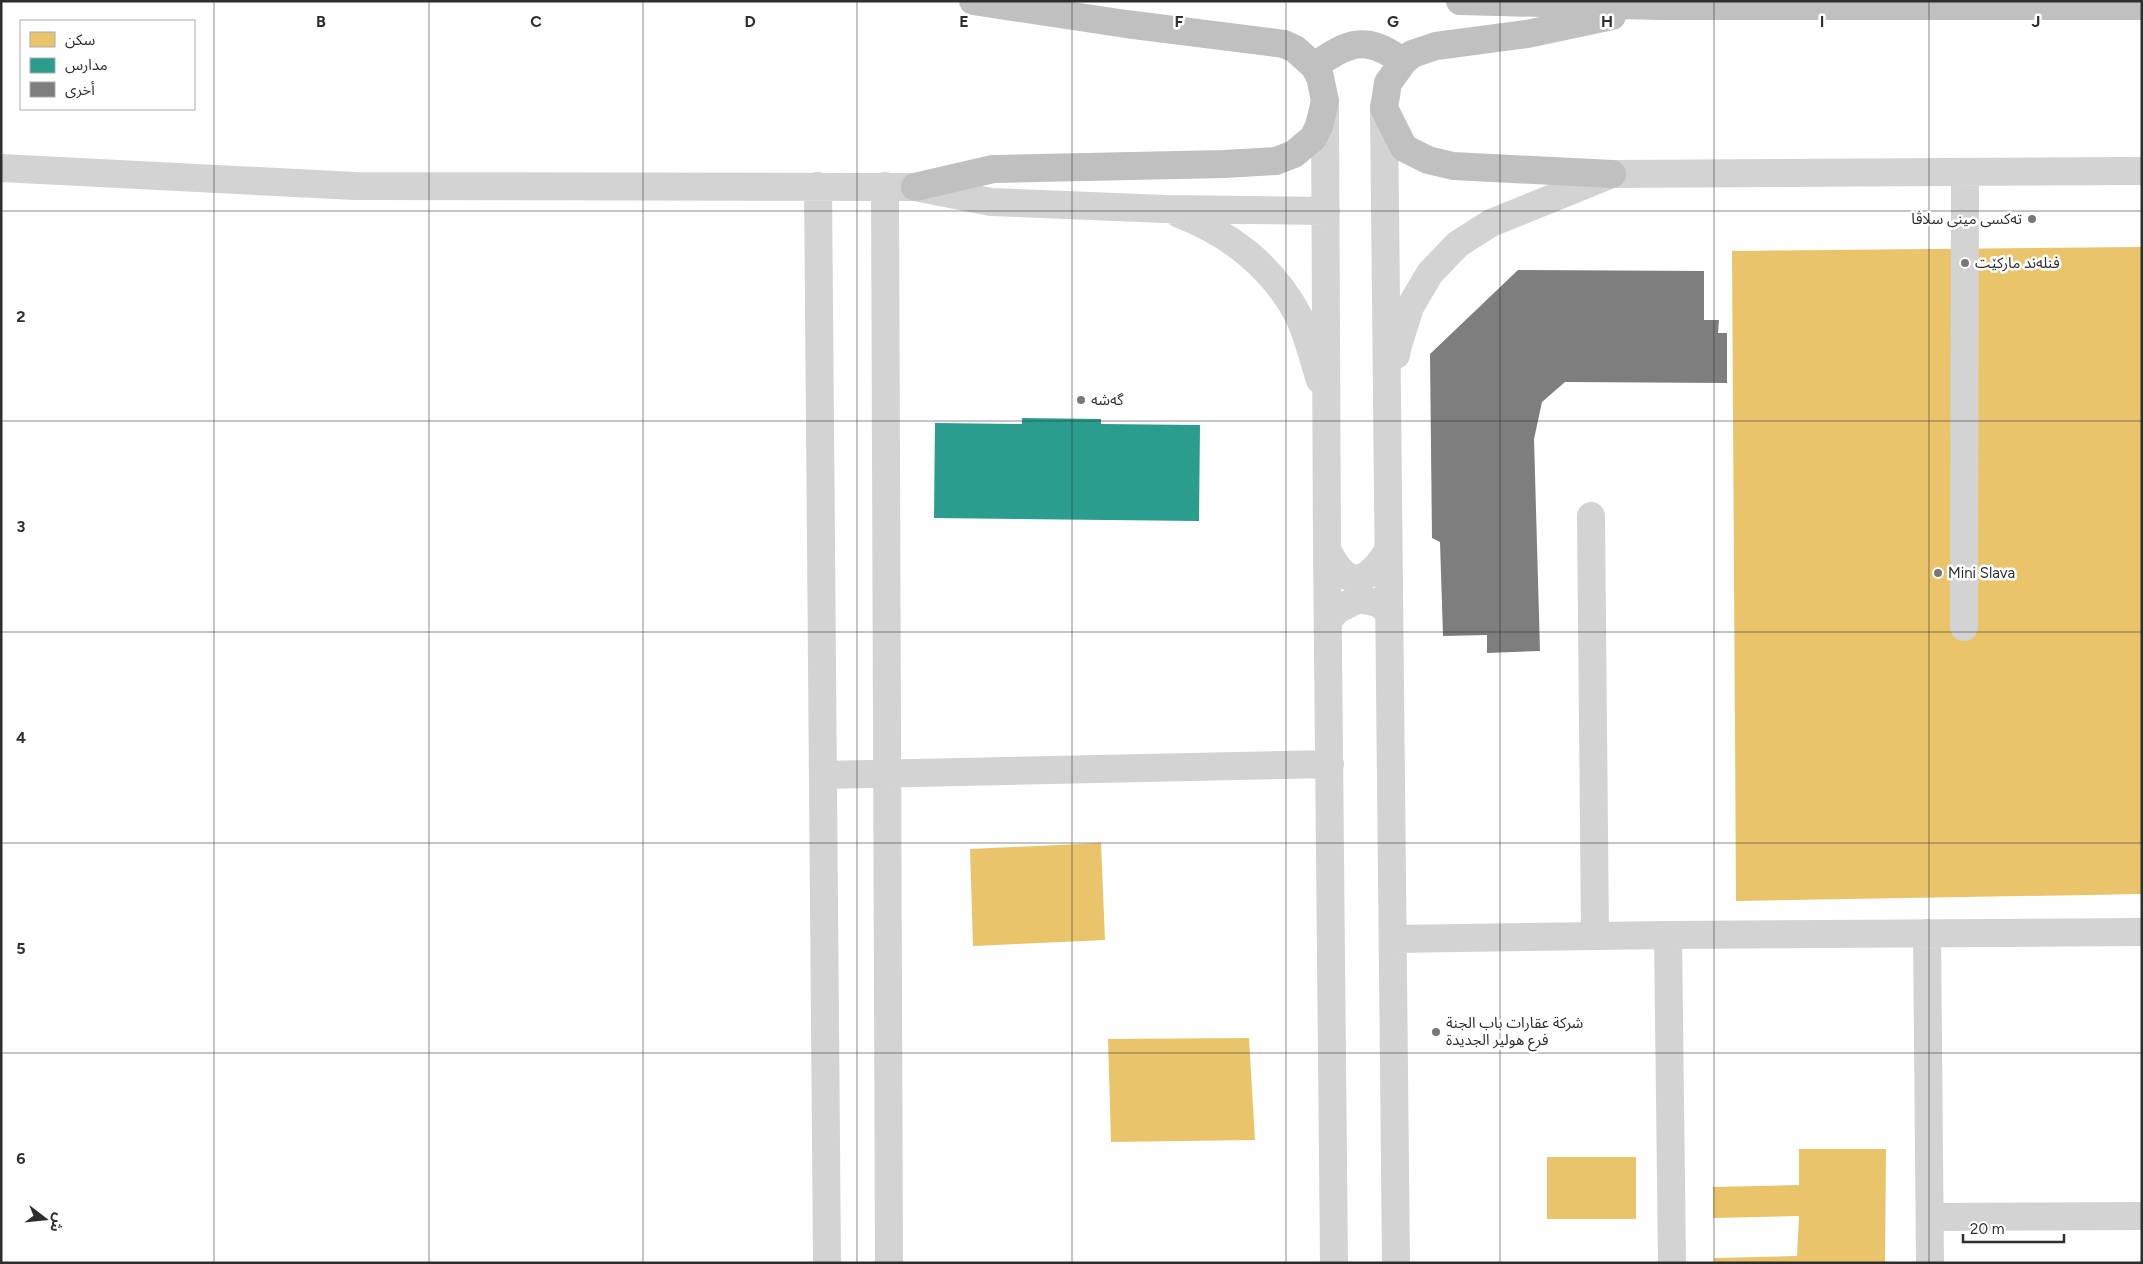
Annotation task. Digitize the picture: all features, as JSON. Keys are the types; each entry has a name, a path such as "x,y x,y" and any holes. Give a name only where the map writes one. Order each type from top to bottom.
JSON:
{"highway":[{"path":"915,187 993,169 1224,164 1276,161 1294,154 1313,138 1319,126 1325,101 1320,77 1314,66 1295,49 1272,41 1126,24 974,1"},
{"path":"1460,1 1660,6 2142,6"},
{"path":"1612,174 1453,166 1428,160 1404,148 1384,108 1388,83 1403,62 1412,54 1436,46 1527,34 1660,6"},
{"path":"1314,66 1336,51 1353,44 1371,44 1387,50 1403,62"}],"street":[{"path":"1325,101 1334,1263"},
{"path":"1384,108 1396,1263"},
{"path":"1,168 355,186 885,186 915,187 991,202 1166,209 1326,212"},
{"path":"1388,424 1398,345 1410,307 1430,273 1458,244 1491,223 1612,174 2142,171"},
{"path":"1964,627 1965,172"},
{"path":"818,186 827,1263"},
{"path":"885,186 889,1263"},
{"path":"1166,209 1206,224 1241,247 1278,282 1299,316 1327,404"},
{"path":"1591,516 1595,936"},
{"path":"1327,548 1335,564 1346,576 1358,579 1368,576 1378,568 1388,551"},
{"path":"1328,621 1337,610 1358,599 1379,604 1390,613"},
{"path":"823,775 1330,764"},
{"path":"1393,939 1668,934 2142,932"},
{"path":"1926,933 1930,1263"},
{"path":"1668,934 1672,1263"},
{"path":"1930,1217 2142,1216"}],"building: سكن":[{"name":"Mini Slava","path":"2142,247 2142,894 1736,901 1732,251"},
{"path":"1101,843 1105,940 973,946 970,849"},
{"path":"1249,1038 1255,1140 1111,1142 1108,1039"},
{"path":"1799,1149 1886,1149 1885,1263 1715,1263 1714,1258 1797,1256 1799,1216 1713,1218 1713,1187 1799,1185"},
{"path":"1547,1157 1636,1157 1636,1219 1547,1219"}],"building: مدارس":[{"path":"1022,418 1101,419 1101,424 1200,425 1199,521 934,518 935,423 1022,424"}],"building: أخرى":[{"path":"1518,270 1704,271 1704,320 1719,320 1718,333 1727,333 1727,383 1565,382 1542,402 1534,439 1540,651 1487,653 1487,635 1443,636 1440,542 1432,538 1430,354"}],"place":[{"name":"تەکسی مینی سلاڤا","path":"2032,219"},
{"name":"فنلەند مارکێت","path":"1965,263"},
{"name":"گەشە","path":"1081,400"},
{"name":"Mini Slava","path":"1938,573"},
{"name":"شرکة عقارات باب الجنة فرع هولیر الجدیدة","path":"1436,1032"}]}
